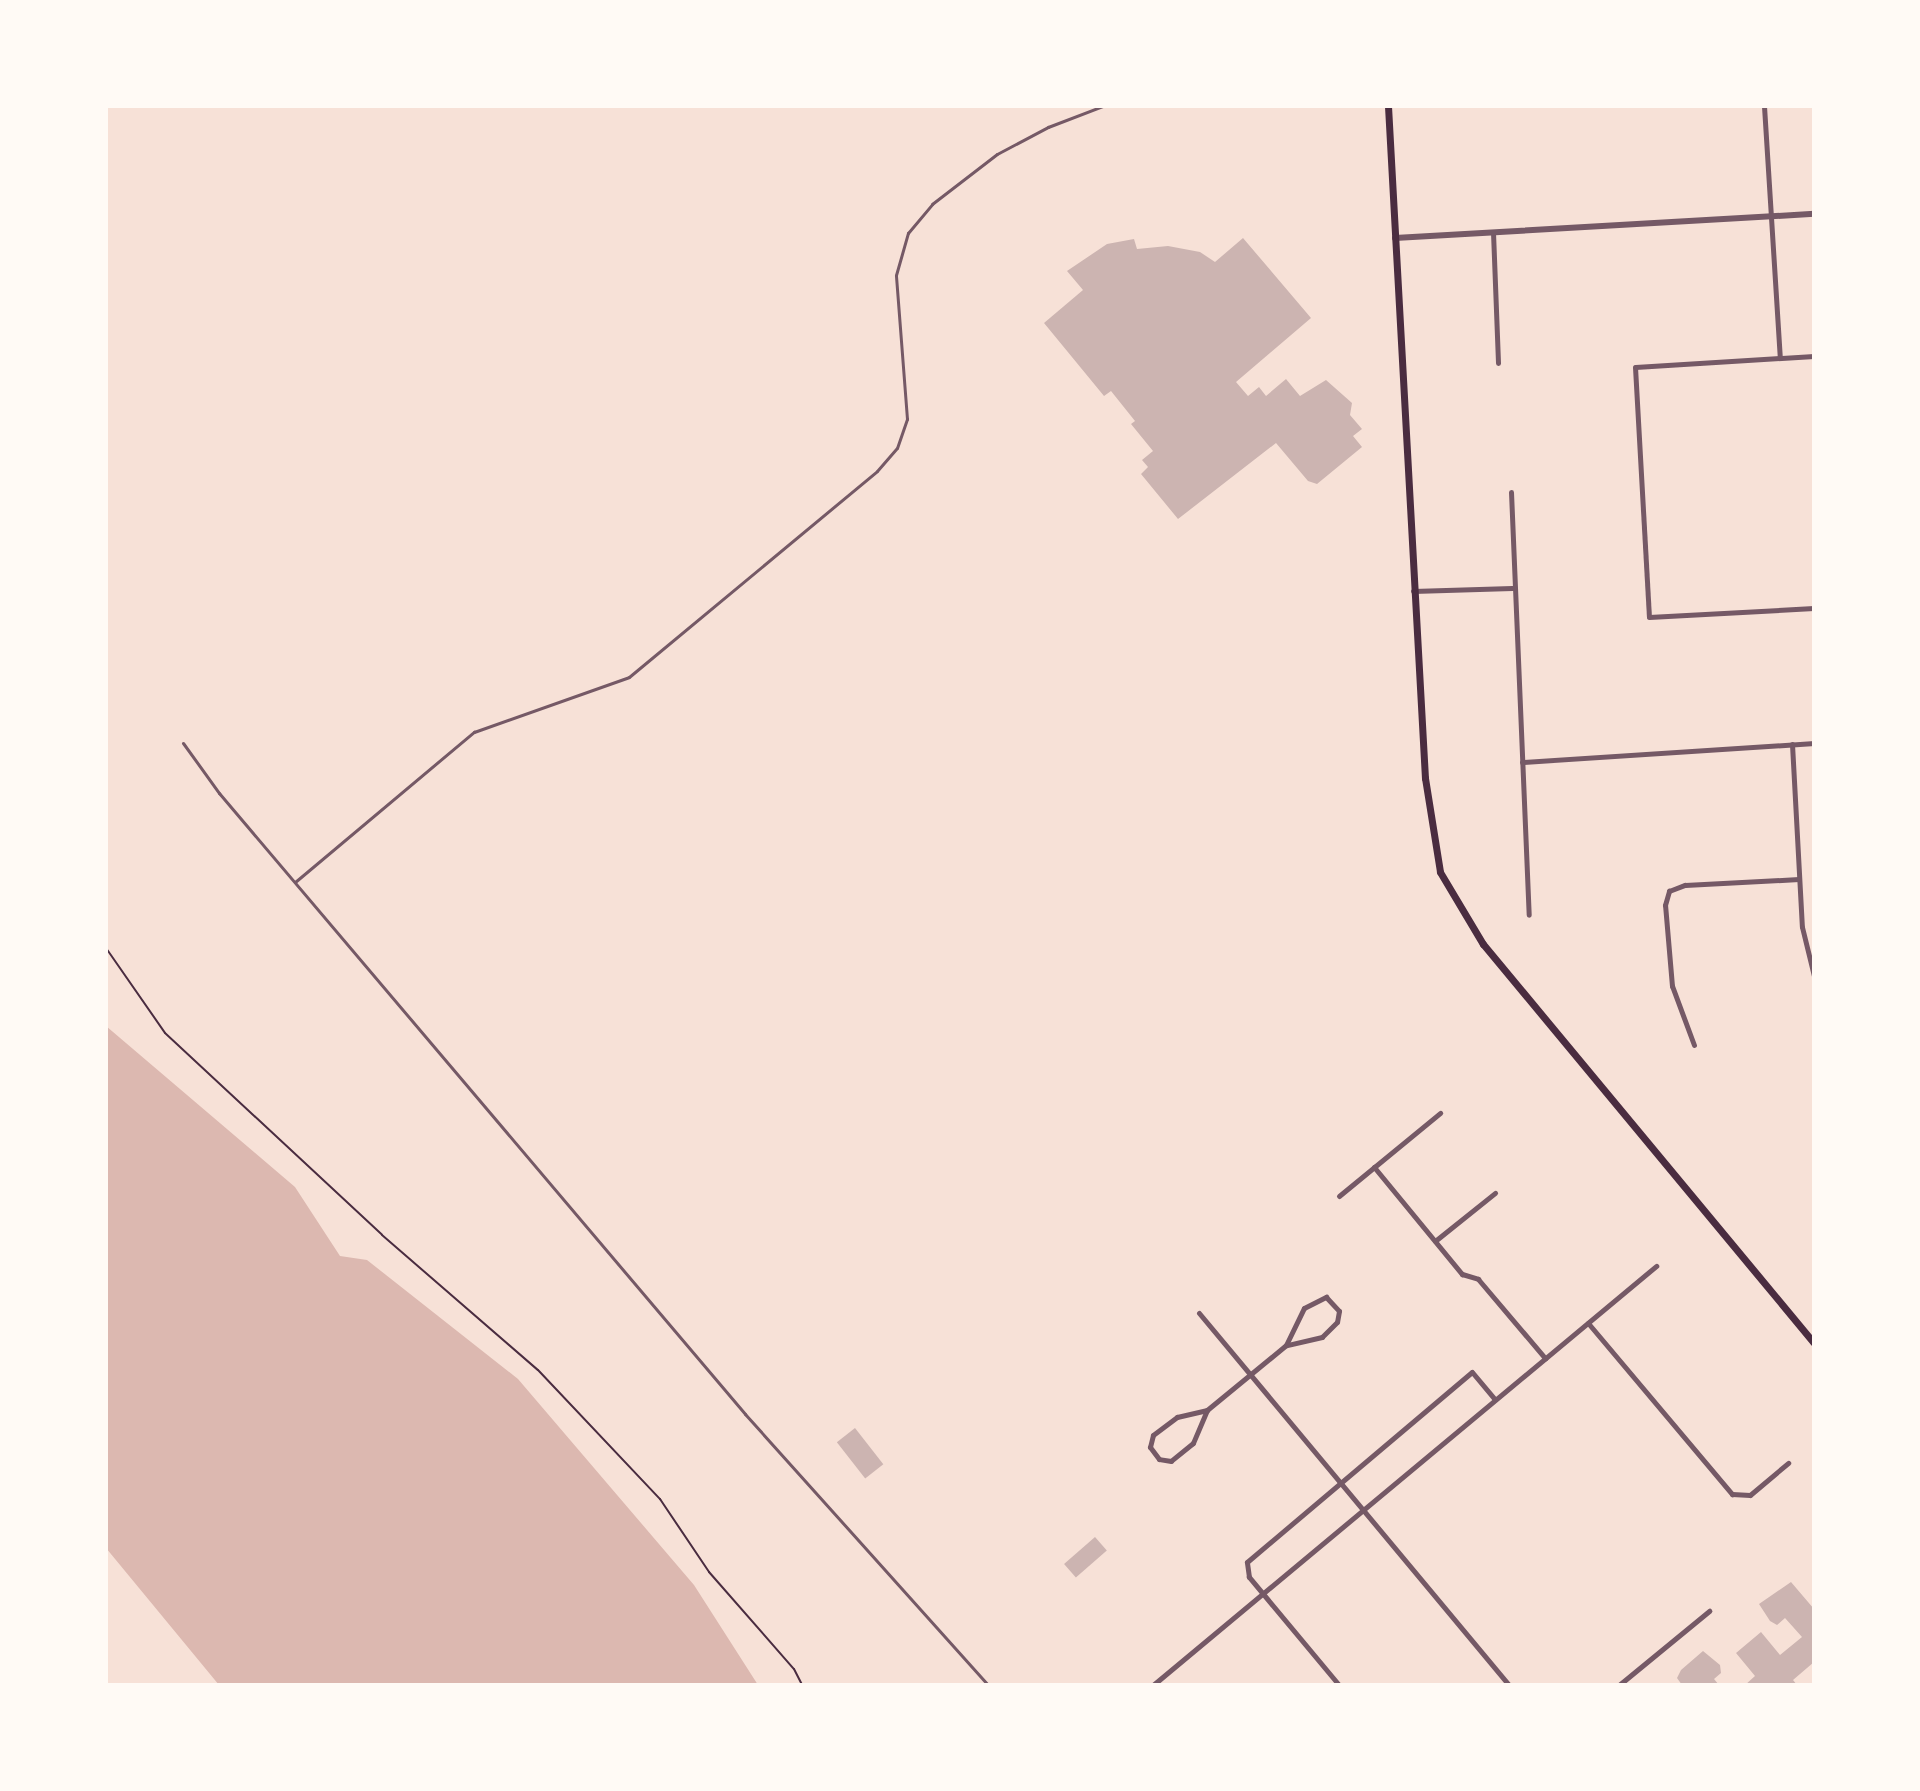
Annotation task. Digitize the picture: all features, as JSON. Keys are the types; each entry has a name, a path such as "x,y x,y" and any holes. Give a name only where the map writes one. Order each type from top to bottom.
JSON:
{"main road":[{"path":"1388,106 1413,591 1428,819 1433,851 1457,908 1624,1118 1814,1343"}],"street":[{"path":"1764,106 1780,357"},
{"path":"1395,238 1814,214"},
{"path":"1493,232 1498,363"},
{"path":"1814,356 1635,367 1649,617 1814,608"},
{"path":"1511,492 1512,588 1529,915"},
{"path":"1413,591 1512,588"},
{"path":"1522,762 1814,743"},
{"path":"1792,744 1803,939 1814,976"},
{"path":"1694,1045 1672,986 1665,905 1669,891 1685,885 1799,879"},
{"path":"1339,1196 1440,1113"},
{"path":"1374,1167 1462,1274 1478,1279 1545,1358"},
{"path":"1435,1241 1495,1193"},
{"path":"1152,1684 1656,1266"},
{"path":"1207,1410 1197,1438 1171,1461 1162,1462 1152,1452 1150,1439 1166,1424 1207,1410 1286,1345 1304,1308 1317,1298 1326,1297 1339,1311 1337,1322 1322,1337 1286,1345"},
{"path":"1199,1313 1509,1685"},
{"path":"1588,1323 1732,1494 1742,1497 1788,1463"},
{"path":"1339,1685 1247,1573 1251,1557 1472,1372 1495,1399"},
{"path":"1619,1685 1709,1611"}],"lane":[{"path":"295,882 474,732 613,686 647,664 877,471 897,448 907,419 896,275 908,233 932,204 988,160 1048,127 1103,106"},
{"path":"183,743 295,882 745,1414 988,1685"}],"path":[{"path":"106,948 165,1033 382,1235 538,1370 660,1499 709,1572 794,1669 802,1685"}],"shaded area":[{"path":"106,1026 295,1187 340,1256 367,1260 518,1379 694,1585 758,1685 219,1685 106,1548"}],"building":[{"path":"1243,238 1311,318 1236,382 1248,396 1259,387 1266,396 1286,379 1300,396 1326,380 1352,403 1350,415 1362,429 1353,436 1362,447 1317,484 1308,481 1276,443 1178,519 1141,474 1148,467 1142,460 1153,451 1131,424 1135,421 1111,391 1104,396 1044,323 1083,290 1067,271 1107,244 1134,239 1137,249 1168,246 1200,252 1215,262"},
{"path":"855,1428 883,1464 865,1478 837,1442"},
{"path":"1095,1537 1107,1551 1076,1577 1064,1564"},
{"path":"1791,1582 1814,1609 1814,1662 1793,1680 1797,1685 1745,1685 1755,1676 1736,1653 1761,1632 1780,1655 1802,1637 1785,1618 1777,1625 1770,1621 1759,1604"},
{"path":"1703,1651 1720,1665 1721,1673 1714,1679 1719,1685 1682,1685 1677,1678 1681,1670"}]}
